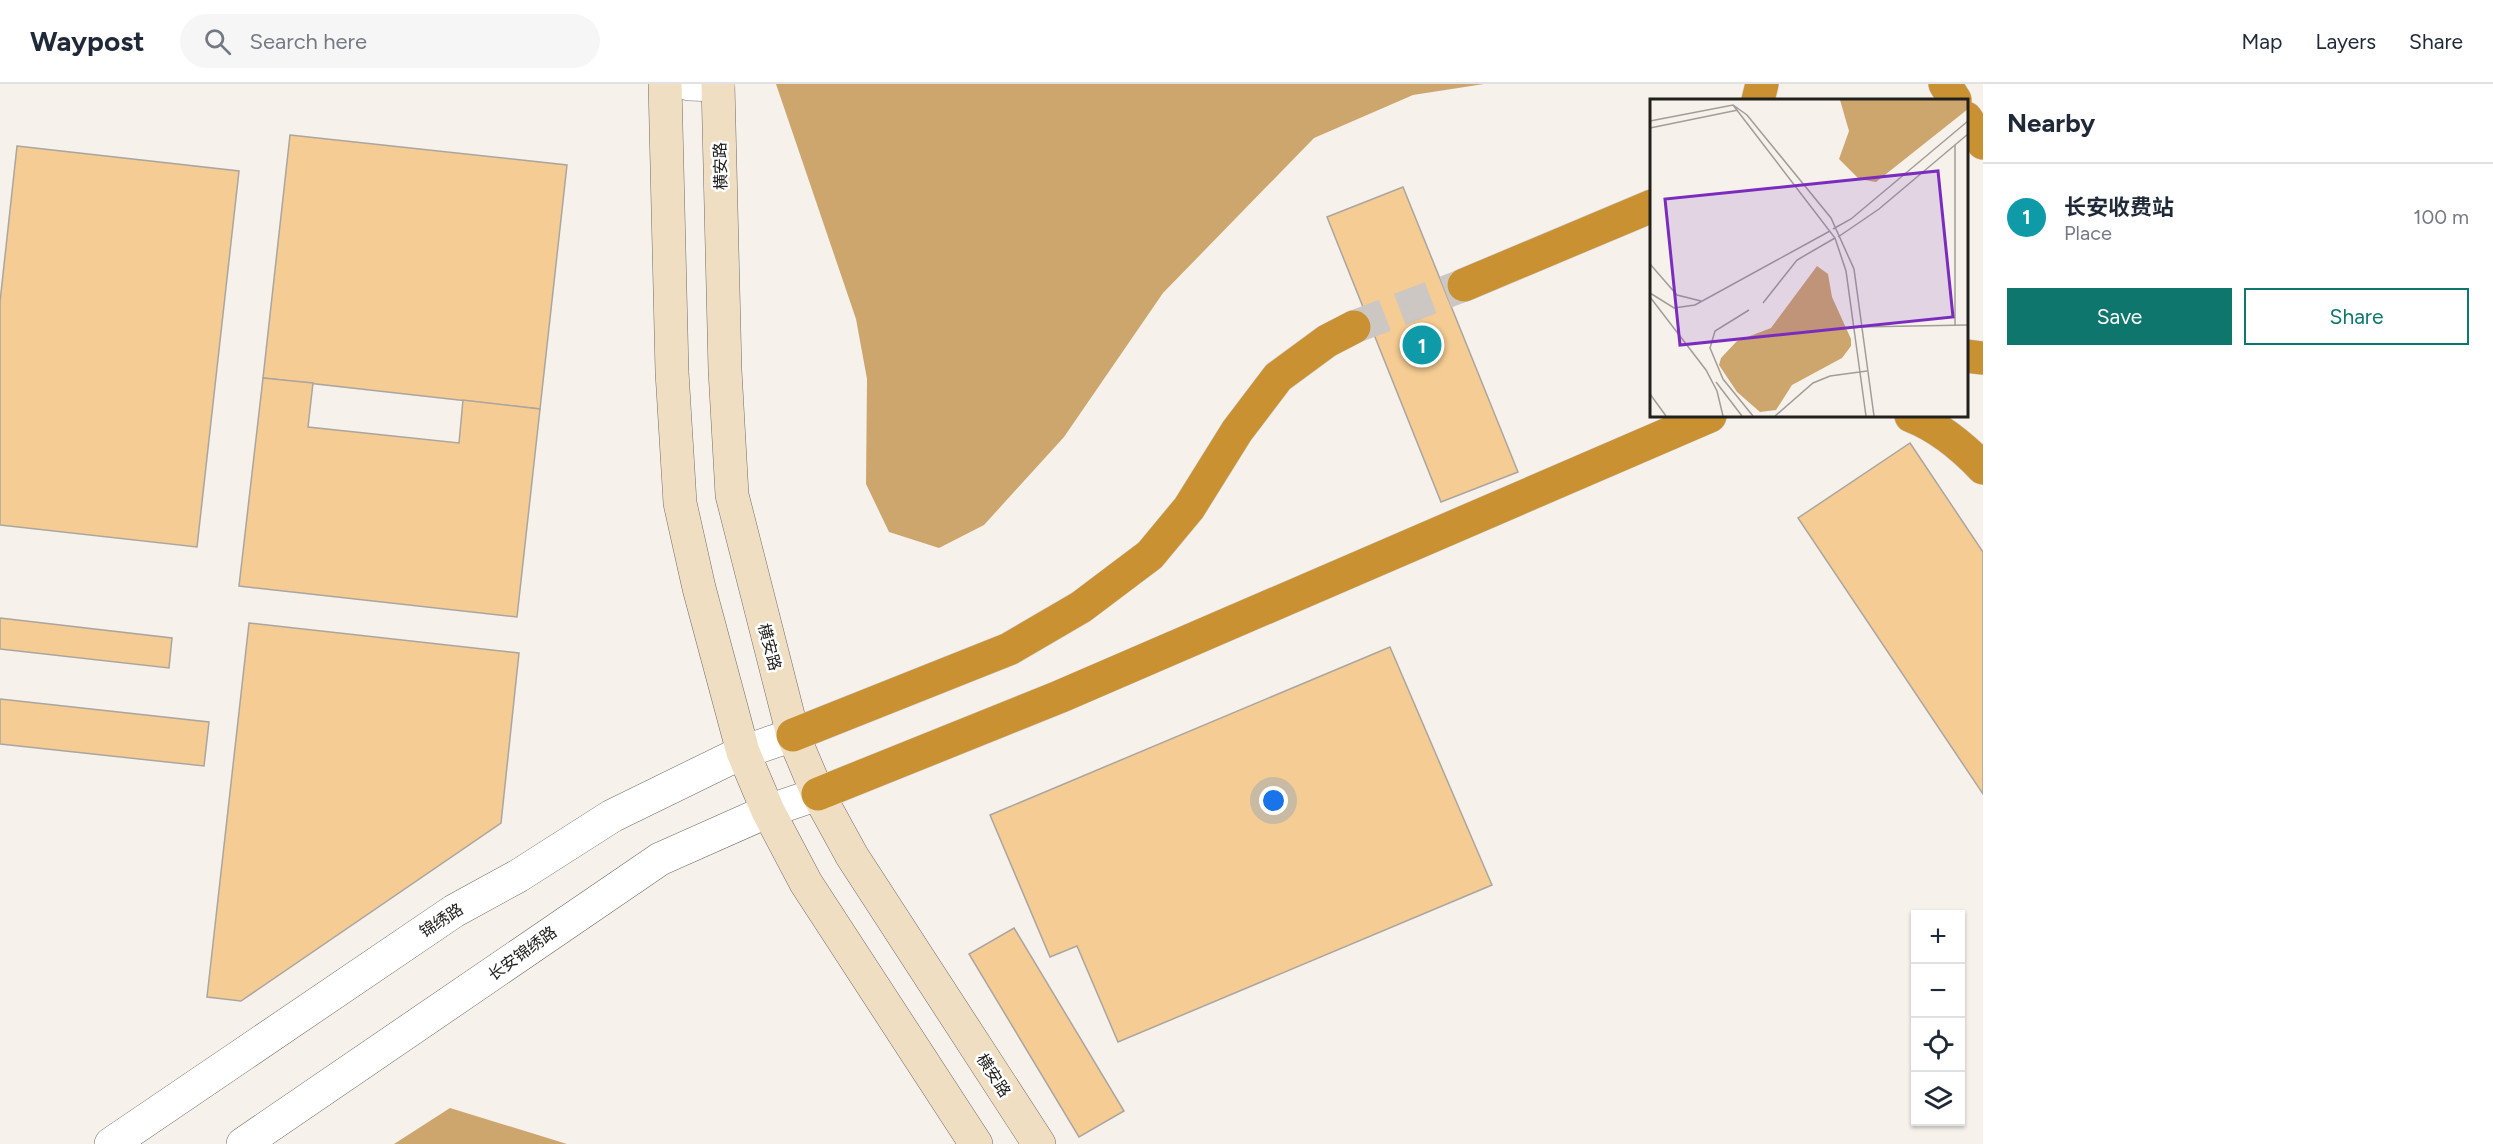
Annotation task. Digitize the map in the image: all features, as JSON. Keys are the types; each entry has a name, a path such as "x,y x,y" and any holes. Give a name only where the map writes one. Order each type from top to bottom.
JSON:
{"highway":[{"path":"1758,99 1762,84"},
{"path":"1945,84 1954,99"},
{"path":"1968,121 1983,143"},
{"path":"1464,285 1650,207"},
{"path":"794,735 1009,649 1081,607 1150,555 1189,508 1237,431 1278,377 1327,341 1354,327"},
{"path":"1968,356 1983,358"},
{"path":"818,794 1059,697 1708,417"},
{"path":"1914,417 1924,421 1964,447 1983,468"}],"main road":[{"path":"665,84 672,372 680,503 699,588 743,752 768,811 806,883 975,1144"},
{"name":"横安路","path":"718,84 725,370 732,495 794,735 818,794 852,856 1039,1144"}],"street":[{"path":"689,84 718,84"},
{"name":"锦绣路","path":"111,1144 454,911 518,876 612,816 743,752 794,735"},
{"name":"长安锦绣路","path":"243,1144 660,859 768,811 818,794"}],"shaded area":[{"path":"776,84 1484,84 1413,95 1314,138 1163,293 1064,437 984,525 939,548 889,532 866,484 867,379 856,319"},
{"path":"450,1108 567,1144 394,1144"}],"building":[{"path":"290,135 567,165 540,409 263,378"},
{"path":"17,146 239,171 197,547 0,525 0,302"},
{"path":"1403,187 1518,472 1441,502 1327,217"},
{"path":"263,378 313,383 308,427 459,443 463,400 540,409 517,617 239,586"},
{"path":"1910,443 1983,552 1983,794 1798,518"},
{"path":"0,618 172,638 169,668 0,649"},
{"path":"249,623 519,653 501,823 241,1001 207,997"},
{"path":"1390,647 1492,885 1118,1042 1077,946 1050,957 990,815"},
{"path":"0,699 209,722 204,766 0,744"},
{"path":"1014,928 1124,1111 1079,1137 969,954"}],"tunnel":[{"path":"1354,327 1464,285"}],"place":[{"name":"长安收费站","path":"1422,345"}]}
